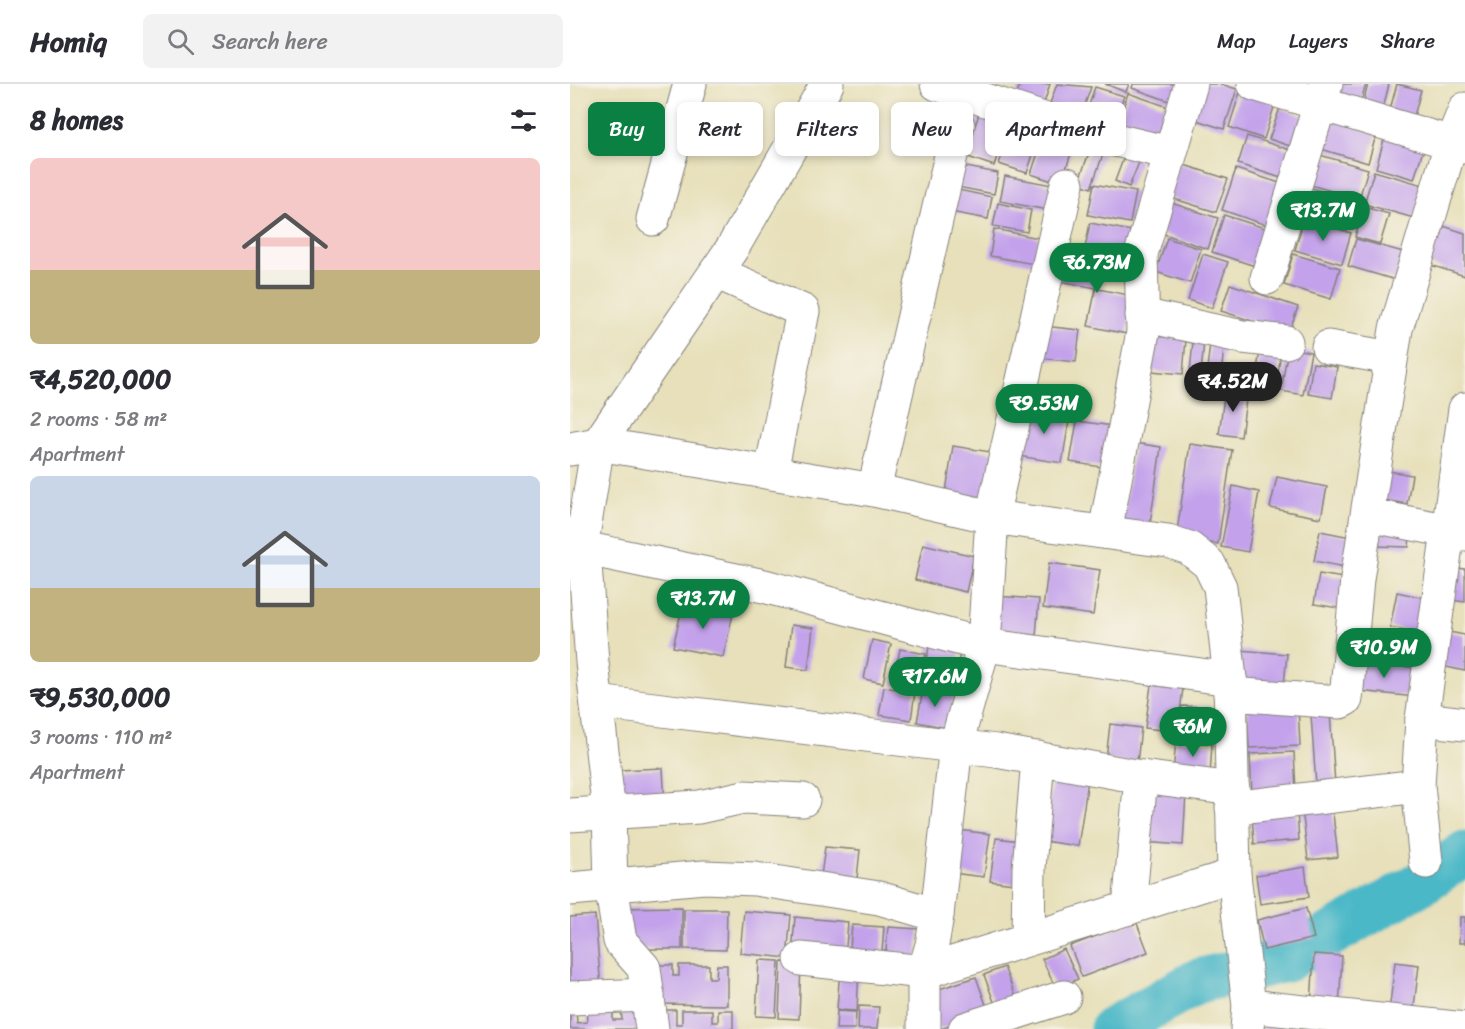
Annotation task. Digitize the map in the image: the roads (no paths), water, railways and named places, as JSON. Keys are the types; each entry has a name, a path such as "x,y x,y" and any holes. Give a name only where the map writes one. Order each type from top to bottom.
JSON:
{"street":[{"path":"652,219 690,84"},
{"path":"652,1029 644,968 620,941 610,885 609,813 580,531 584,447 733,247 827,84"},
{"path":"937,84 1086,133 1170,153"},
{"path":"1105,532 1143,332 1141,254 1191,84"},
{"path":"1254,84 1324,93 1458,146"},
{"path":"1267,278 1324,93"},
{"path":"580,531 764,586 984,645 1230,687 1340,702 1346,699 1357,579 1396,330 1458,146 1465,109"},
{"path":"874,490 951,156"},
{"path":"924,1029 924,972 937,915 956,745 984,645 992,517 1067,184"},
{"path":"716,272 803,311 771,472"},
{"path":"1142,315 1243,337 1286,342"},
{"path":"1329,347 1391,358"},
{"path":"1426,862 1418,786 1422,719 1457,533 1465,409"},
{"path":"584,447 771,472 874,490 992,517 1168,541 1189,548 1209,564 1220,587 1230,687 1234,875 1248,1018 1465,1029"},
{"path":"1368,515 1457,533"},
{"path":"597,702 956,745 1141,777 1232,799 1418,786"},
{"path":"1422,719 1465,724"},
{"path":"1028,939 1029,868 1038,758"},
{"path":"1129,908 1141,777"},
{"path":"570,815 699,807 744,797 803,800"},
{"path":"801,959 924,972 1234,875"},
{"path":"570,890 704,877 755,879 879,898 937,915"},
{"path":"570,998 648,995"},
{"path":"965,1029 1064,997"}],"waterway":[{"path":"1112,1029 1198,981 1286,960 1423,882 1465,853"}]}
